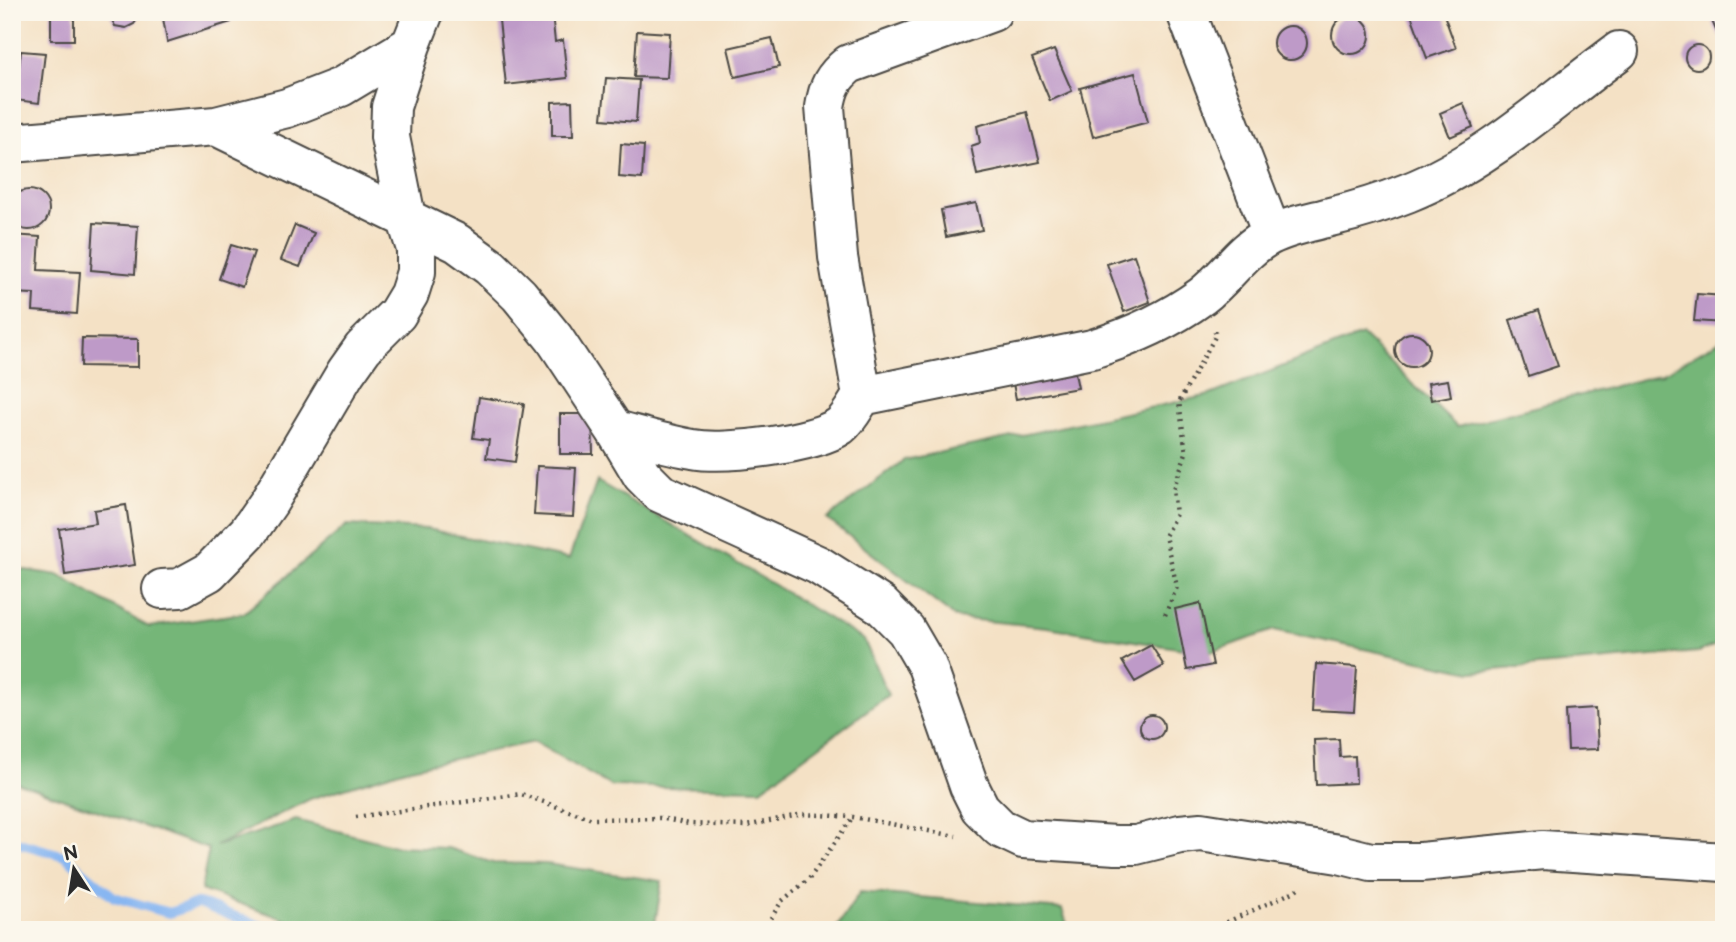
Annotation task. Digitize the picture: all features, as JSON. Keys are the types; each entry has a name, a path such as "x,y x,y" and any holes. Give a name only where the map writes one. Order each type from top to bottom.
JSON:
{"street":[{"path":"615,430 694,450 732,450 811,439 829,433 843,424 862,396 838,257 825,107 828,89 835,75 849,64 992,12"},
{"path":"1186,12 1272,234"},
{"path":"12,143 216,126 287,108 332,90 417,29"},
{"path":"162,589 180,588 209,572 248,532 270,502 346,372 363,348 397,314 409,294 416,272 416,249 406,217 390,137 391,107 417,29"},
{"path":"862,396 1105,345 1147,330 1203,295 1255,244 1272,234 1408,193 1449,173 1537,114 1619,51"},
{"path":"216,126 457,243 490,267 519,295 554,338 642,475 660,493 818,565 881,605 906,630 927,666 969,786 980,808 1000,828 1023,839 1116,845 1136,845 1180,834 1201,832 1339,854 1371,862 1421,862 1544,850 1724,862"}],"path":[{"path":"1165,615 1177,587 1165,536 1176,514 1173,490 1186,453 1179,402 1216,335 1203,295"},
{"path":"356,817 521,794 592,819 660,818 690,824 746,826 803,814 853,817 965,838"},
{"path":"763,930 782,901 809,879 853,817"},
{"path":"1214,928 1293,892 1339,854"}],"green space":[{"path":"1362,335 1457,427 1662,374 1724,338 1724,642 1698,652 1472,672 1274,630 1208,653 1047,627 956,618 827,519 904,460 1210,395"},
{"path":"597,481 864,640 888,695 761,789 611,786 534,742 406,769 310,799 216,846 296,820 395,846 448,848 493,863 547,864 662,881 654,930 340,930 301,925 201,890 209,849 12,781 12,568 58,575 149,627 244,613 347,525 428,529 569,559"},
{"path":"860,892 1062,909 1069,930 835,930"}],"building":[{"path":"51,12 74,12 74,40 51,40"},
{"path":"108,12 140,12 140,15 134,24 126,28 115,26"},
{"path":"162,12 228,12 231,22 167,42"},
{"path":"1270,12 1293,12 1293,13 1271,18"},
{"path":"1410,12 1443,12 1456,48 1427,58"},
{"path":"1708,12 1724,12 1724,35 1719,37"},
{"path":"552,14 555,42 563,40 567,78 506,85 499,20"},
{"path":"1351,16 1364,22 1370,35 1364,48 1351,54 1338,48 1332,35 1338,22"},
{"path":"1290,26 1302,31 1307,43 1302,55 1290,60 1278,55 1273,43 1278,31"},
{"path":"637,31 670,33 667,78 634,77"},
{"path":"772,38 779,67 735,77 728,48"},
{"path":"1697,45 1705,49 1709,57 1705,65 1697,69 1689,65 1685,57 1689,49"},
{"path":"1054,50 1072,91 1050,101 1032,58"},
{"path":"21,51 45,53 39,103 15,100"},
{"path":"1135,73 1148,122 1093,137 1080,88"},
{"path":"606,78 639,80 636,122 602,119"},
{"path":"572,101 573,136 552,136 552,102"},
{"path":"1463,103 1473,127 1450,137 1440,113"},
{"path":"1027,112 1040,162 977,175 971,146 980,143 977,126"},
{"path":"621,144 644,146 642,179 619,177"},
{"path":"29,190 43,196 49,210 43,224 29,230 15,224 9,210 15,196"},
{"path":"976,203 982,230 946,237 941,210"},
{"path":"94,223 138,226 135,274 91,270"},
{"path":"295,225 314,233 300,267 281,260"},
{"path":"12,235 40,237 38,270 80,272 77,314 33,311 34,294 12,293"},
{"path":"231,245 254,252 242,287 219,279"},
{"path":"1134,255 1150,302 1124,312 1107,264"},
{"path":"1697,294 1724,296 1724,323 1694,321"},
{"path":"1539,310 1558,366 1528,376 1510,320"},
{"path":"1412,333 1424,338 1429,350 1424,362 1412,367 1400,362 1395,350 1400,338"},
{"path":"82,338 138,339 138,367 81,366"},
{"path":"1073,363 1078,388 1016,399 1011,373"},
{"path":"1448,380 1451,396 1431,400 1428,383"},
{"path":"479,397 524,404 515,462 486,458 489,440 473,438"},
{"path":"560,414 592,414 593,454 560,454"},
{"path":"537,466 576,468 573,517 534,515"},
{"path":"126,505 135,565 65,575 59,529 96,523 94,510"},
{"path":"1200,603 1213,665 1187,670 1175,609"},
{"path":"1151,645 1164,666 1135,682 1122,661"},
{"path":"1316,664 1357,667 1354,712 1313,710"},
{"path":"1596,708 1598,749 1568,750 1566,710"},
{"path":"1152,715 1160,719 1164,727 1160,735 1152,739 1144,735 1140,727 1144,719"},
{"path":"1339,739 1340,757 1355,756 1356,783 1316,785 1314,740"}],"waterway":[{"path":"12,841 65,856 114,897 169,913 198,903 271,930"}]}
